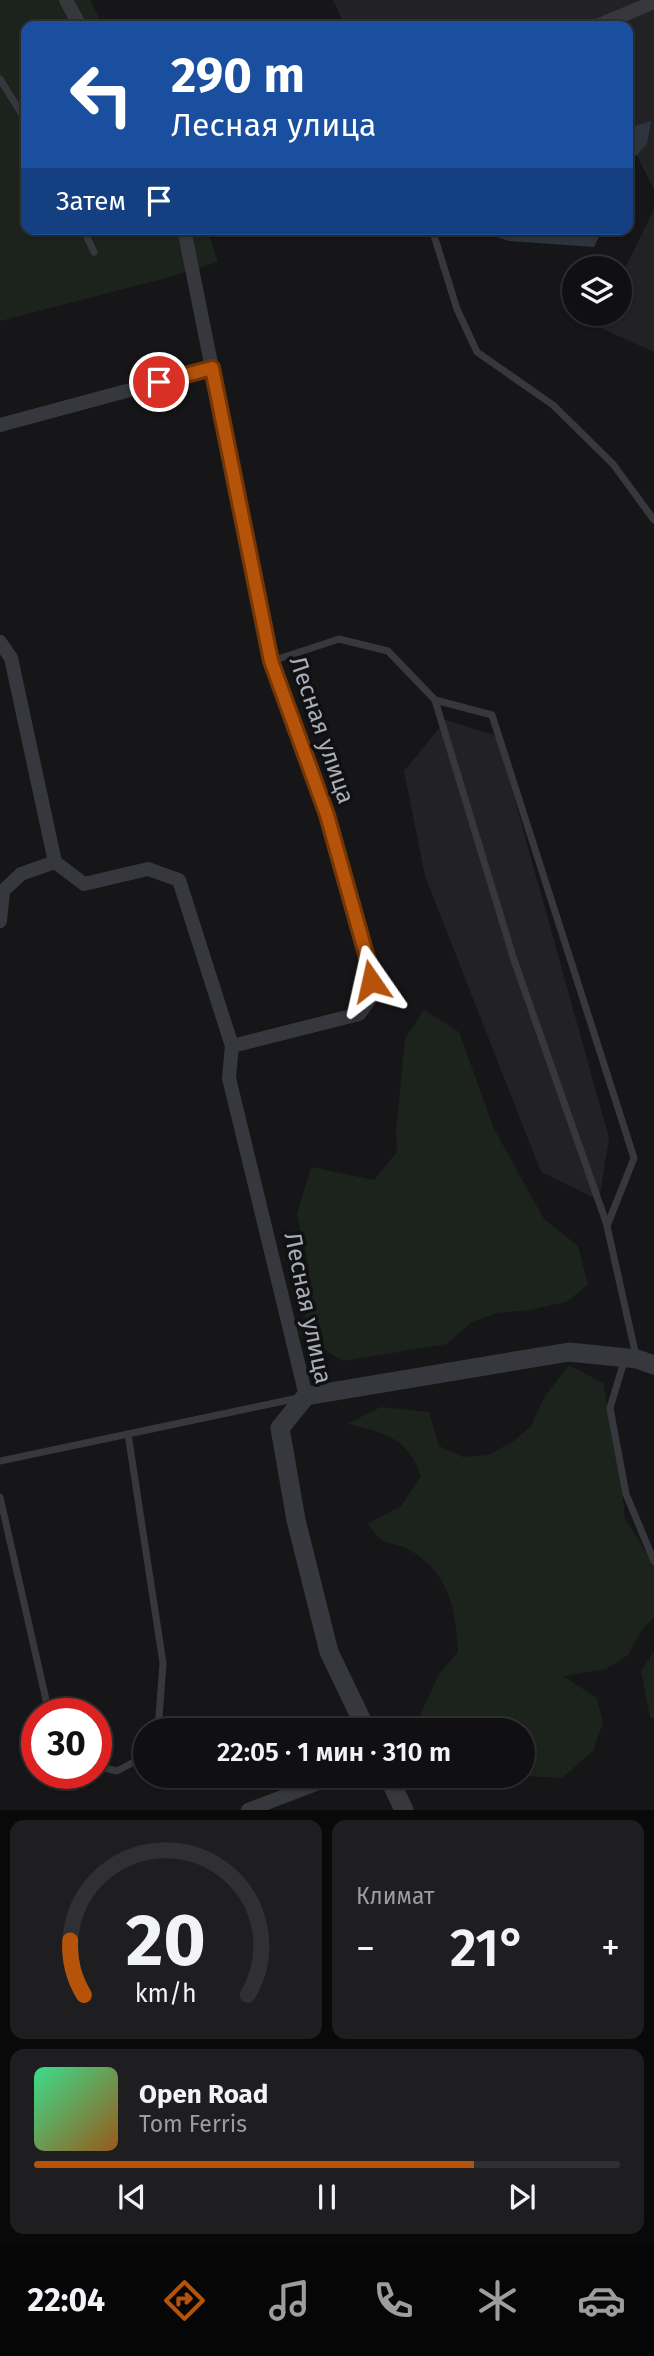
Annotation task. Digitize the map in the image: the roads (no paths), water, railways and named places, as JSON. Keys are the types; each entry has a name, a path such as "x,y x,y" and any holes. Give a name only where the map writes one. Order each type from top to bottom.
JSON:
{"street":[{"path":"66,0 77,21"},
{"path":"609,21 654,2"},
{"name":"Лесная улица","path":"185,235 271,661 327,815 369,965 372,996 359,1014 232,1046"},
{"path":"0,425 212,368"},
{"path":"0,642 11,657 55,862 21,874 3,891 0,921"},
{"name":"Лесная улица","path":"55,862 84,884 148,869 178,880 232,1046 229,1078 306,1396 280,1429 296,1520 329,1652 361,1718"},
{"path":"306,1396 569,1352 639,1361"},
{"path":"248,1810 306,1788"},
{"path":"394,1788 404,1810"}],"lane":[{"path":"0,79 21,113"},
{"path":"86,235 94,252"},
{"path":"434,235 457,309 477,352 553,405 613,464 654,520"},
{"path":"271,661 339,639 388,651 435,700 514,960 607,1226 639,1361 610,1408 626,1494 654,1561"},
{"path":"435,700 492,715 634,1158 607,1226"},
{"path":"0,1461 306,1396"},
{"path":"128,1434 163,1663 159,1718"},
{"path":"0,1497 46,1698"},
{"path":"112,1770 117,1771 133,1762"}]}
